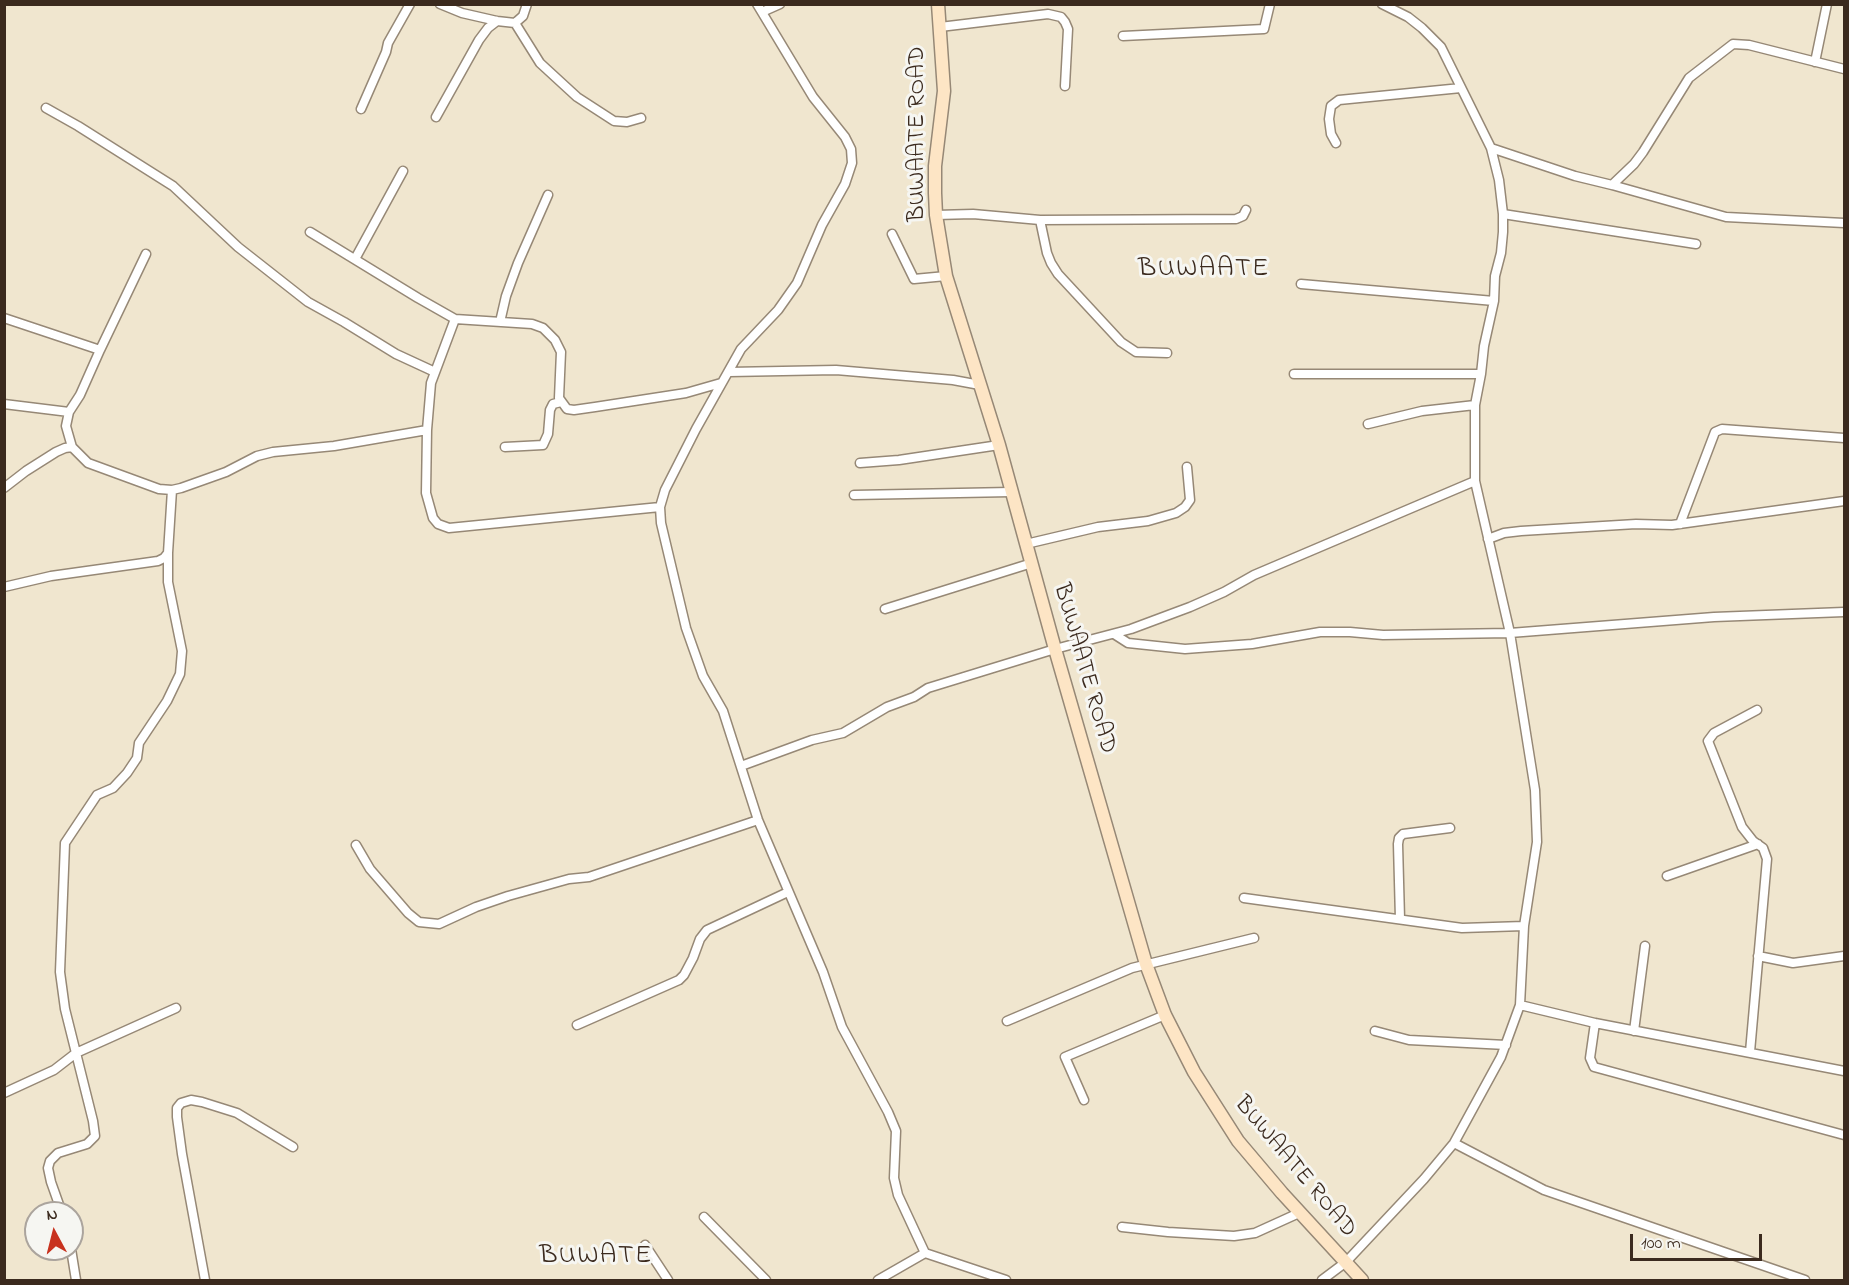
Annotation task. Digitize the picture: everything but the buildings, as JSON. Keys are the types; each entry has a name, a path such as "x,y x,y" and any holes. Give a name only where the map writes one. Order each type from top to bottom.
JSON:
{"street":[{"path":"361,109 388,43 410,4"},
{"path":"440,4 462,14 515,23 523,16 527,4"},
{"path":"780,4 760,8 813,97 845,137 851,148 852,163 797,284 778,310 741,349 665,490 660,507 667,554 686,628 703,676 723,711 758,820 823,972 842,1027 896,1131 894,1178 898,1196 925,1253 1006,1281"},
{"name":"BUWAATE ROAD","path":"938,4 944,91 935,166 936,215 946,276 999,445 1146,964 1165,1015 1194,1072 1233,1134 1299,1213 1362,1281"},
{"path":"1123,36 1264,29 1270,4"},
{"path":"1322,1281 1346,1262 1424,1179 1454,1143 1486,1088 1506,1045 1520,1005 1524,926 1537,842 1537,807 1510,633 1475,481 1475,405 1494,301 1495,276 1501,253 1503,214 1499,180 1491,148 1441,47 1408,17 1382,4"},
{"path":"1815,62 1827,4"},
{"path":"939,27 1048,14 1061,17 1068,29 1065,86"},
{"path":"436,117 479,40 488,27 497,21"},
{"path":"515,23 540,63 577,97 614,121 627,122 641,118"},
{"path":"1612,185 1643,152 1689,78 1733,44 1749,45 1845,69"},
{"path":"1336,143 1331,134 1329,119 1331,106 1339,100 1461,88"},
{"path":"46,108 173,186 238,247 308,302 396,354 435,372"},
{"path":"1491,148 1575,176 1726,217 1845,223"},
{"path":"355,260 403,171"},
{"path":"500,322 506,296 518,263 548,195"},
{"path":"936,215 973,214 1040,220 1236,219 1243,216 1246,210"},
{"path":"1503,214 1696,244"},
{"path":"1040,220 1051,263 1121,342 1136,352 1167,353"},
{"path":"310,232 455,319 532,324 543,328 555,340 561,352 559,391 561,402 567,409 574,410 686,393 721,383"},
{"path":"892,234 914,279 946,276"},
{"path":"146,254 80,395 69,411 66,426 72,447 88,463 134,481 172,490 226,472 257,456 427,430"},
{"path":"1301,284 1494,301"},
{"path":"4,318 100,350"},
{"path":"455,319 431,383 427,430 426,493 434,518 443,527 660,507"},
{"path":"729,372 836,370 934,378 980,385"},
{"path":"1294,374 1481,374"},
{"path":"505,447 543,445 548,434 550,410 553,404 561,402"},
{"path":"4,404 69,411"},
{"path":"1368,424 1422,411 1475,405"},
{"path":"1680,524 1715,432 1722,429 1845,438"},
{"path":"860,463 999,445"},
{"path":"4,488 56,452 72,447"},
{"path":"1026,544 1098,527 1148,521 1176,513 1190,500 1187,467"},
{"path":"741,766 812,740 843,733 887,707 914,697 928,688 1055,649 1114,634 1190,607 1254,575 1475,481"},
{"path":"58,1201 48,1168 50,1161 58,1153 87,1144 95,1136 65,1009 60,972 65,843 97,795 113,788 127,773 137,758 139,743 167,701 180,674 182,651 168,582 172,490"},
{"path":"854,495 1011,492"},
{"path":"1488,539 1504,533 1521,531 1636,524 1680,524 1845,501"},
{"path":"4,587 51,576 158,561 168,553"},
{"path":"885,609 1032,563"},
{"path":"1114,634 1128,644 1185,649 1252,644 1320,632 1383,635 1510,633 1714,617 1845,612"},
{"path":"1750,1052 1767,859 1763,848 1742,827 1708,741 1714,733 1757,710"},
{"path":"356,845 370,868 408,913 419,922 439,924 476,907 508,896 569,879 589,877 758,820"},
{"path":"1400,919 1399,838 1402,834 1450,828"},
{"path":"1667,876 1758,844"},
{"path":"577,1025 679,980 707,930 788,892"},
{"path":"1244,898 1462,928 1524,926"},
{"path":"1007,1021 1132,968 1254,938"},
{"path":"1634,1031 1645,946"},
{"path":"1758,956 1793,963 1845,956"},
{"path":"1520,1005 1634,1031 1845,1071"},
{"path":"4,1093 54,1070 76,1053 176,1008"},
{"path":"1084,1100 1065,1057 1165,1015"},
{"path":"1596,1023 1590,1059 1594,1067 1845,1135"},
{"path":"1375,1031 1408,1040 1506,1045"},
{"path":"205,1281 182,1155 177,1116 180,1103 191,1100 237,1113 293,1147"},
{"path":"1454,1143 1544,1190 1805,1281"},
{"path":"1122,1227 1168,1233 1234,1236 1255,1233 1299,1213"},
{"path":"704,1217 766,1281"},
{"path":"645,1245 668,1281"},
{"path":"878,1281 925,1253"},
{"path":"73,1261 76,1281"}],"district":[{"name":"BUWAATE","path":"1204,271"},
{"name":"BUWATE","path":"596,1258"}]}
